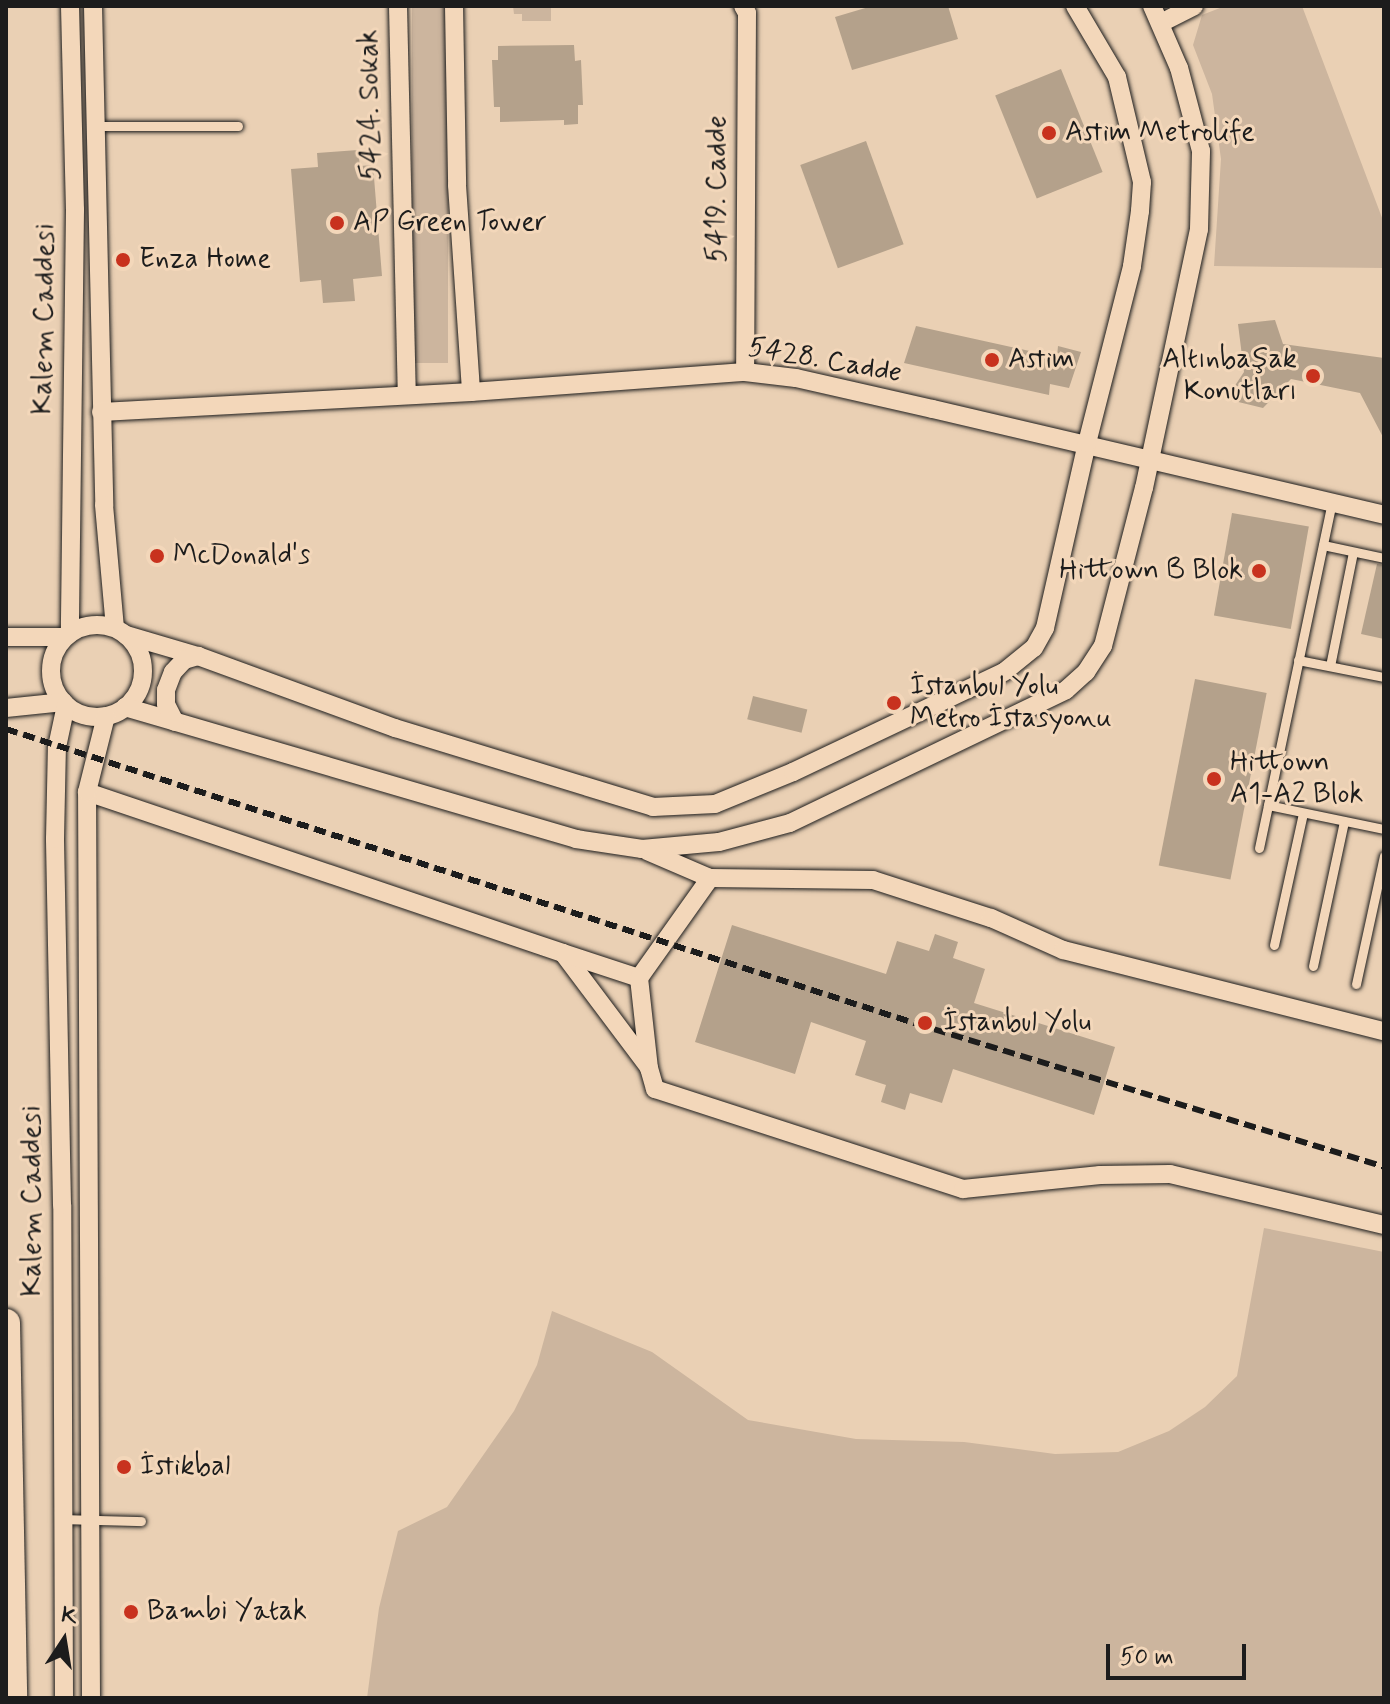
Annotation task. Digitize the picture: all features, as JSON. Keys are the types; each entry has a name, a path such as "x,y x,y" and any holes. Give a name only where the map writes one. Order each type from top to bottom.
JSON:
{"highway":[{"path":"6,1323 13,1698"}],"street":[{"name":"Kalem Caddesi","path":"67,635 75,210 70,6"},
{"name":"Kalem Caddesi","path":"93,6 107,574 120,632"},
{"name":"5424. Sokak","path":"398,6 407,395"},
{"path":"454,6 457,185 471,392"},
{"path":"6,637 67,635 87,626 120,632 198,656 395,728 634,804 653,807 715,804 793,772 1004,672 1034,648 1049,615 1087,443 1132,266 1142,182 1117,77 1075,6"},
{"path":"125,707 576,839 642,849 719,842 790,823 1077,682 1103,646 1150,458 1199,229 1201,151 1179,68 1152,6"},
{"path":"1161,23 1194,6"},
{"name":"5419. Cadde","path":"745,372 749,8"},
{"name":"5428. Cadde","path":"101,412 471,392 745,372 796,378 1087,443 1384,515"},
{"path":"67,635 57,647 50,673 53,686 65,704 80,714 106,716 125,707 141,685 141,657 120,632"},
{"path":"175,722 166,704 166,690 178,666 198,656"},
{"name":"Kalem Caddesi","path":"64,1698 55,839 57,747 65,704"},
{"path":"6,708 65,704"},
{"name":"Kalem Caddesi","path":"91,1698 87,792 106,716"},
{"path":"87,792 639,978"},
{"path":"642,849 710,878 873,880 991,918 1063,950 1384,1031"},
{"path":"710,878 639,978 649,1068 655,1089 963,1189 1100,1175 1170,1174 1384,1225"},
{"path":"563,953 649,1068"}],"lane":[{"path":"95,126 238,126"},
{"path":"1259,848 1332,502"},
{"path":"1323,545 1384,558"},
{"path":"1330,666 1353,552"},
{"path":"1298,660 1384,677"},
{"path":"1268,805 1384,829"},
{"path":"1274,945 1303,813"},
{"path":"1313,966 1344,821"},
{"path":"1356,984 1384,856"},
{"path":"64,1519 141,1521"}],"shaded area":[{"path":"412,6 448,6 448,363 412,363"},
{"path":"513,6 551,6 551,21 522,21 522,14 514,14"},
{"path":"1225,6 1302,6 1384,223 1384,268 1214,266 1221,159 1212,94 1193,45 1202,15"},
{"path":"1264,1228 1384,1252 1384,1698 367,1698 379,1608 398,1531 447,1507 514,1411 537,1365 552,1311 652,1352 748,1420 856,1439 964,1442 1055,1454 1118,1452 1169,1431 1205,1407 1237,1376"}],"building":[{"path":"872,6 948,6 958,39 852,70 835,17"},
{"path":"574,45 575,61 581,60 583,105 578,105 578,124 564,125 564,120 500,122 500,107 494,107 492,60 498,60 498,46"},
{"name":"Astim Metrolife","path":"1061,69 1103,172 1037,199 995,96"},
{"path":"866,141 904,244 838,268 800,165"},
{"name":"AP Green Tower","path":"358,150 360,166 373,165 382,276 353,279 355,301 323,303 321,280 300,282 291,169 318,167 317,153"},
{"name":"Altınbaşak Konutları","path":"1275,320 1283,344 1384,358 1384,439 1360,393 1291,379 1263,408 1226,399 1244,372 1238,324"},
{"name":"Astim","path":"916,326 1057,357 1058,346 1081,352 1069,388 1050,384 1049,395 904,363"},
{"name":"Hittown B Blok","path":"1232,513 1309,527 1291,629 1214,615"},
{"path":"1377,564 1384,565 1384,639 1361,634"},
{"name":"Hittown A1-A2 Blok","path":"1195,679 1267,693 1230,879 1159,866"},
{"path":"753,696 807,710 802,733 747,719"},
{"path":"732,925 886,974 897,941 929,951 935,934 958,942 953,958 985,969 974,1003 1115,1047 1094,1115 953,1069 942,1103 910,1093 905,1110 881,1102 886,1085 855,1075 866,1041 811,1022 795,1074 695,1042"}],"railway":[{"path":"6,729 917,1024 1384,1167"}],"place":[{"name":"Astim Metrolife","path":"1049,133"},
{"name":"AP Green Tower","path":"337,223"},
{"name":"Enza Home","path":"123,260"},
{"name":"Astim","path":"992,360"},
{"name":"Altınbaşak Konutları","path":"1313,376"},
{"name":"McDonald's","path":"157,556"},
{"name":"Hittown B Blok","path":"1259,571"},
{"name":"İstanbul Yolu Metro İstasyonu","path":"894,703"},
{"name":"Hittown A1-A2 Blok","path":"1214,779"},
{"name":"İstanbul Yolu","path":"925,1023"},
{"name":"İstikbal","path":"124,1467"},
{"name":"Bambi Yatak","path":"131,1612"}]}
